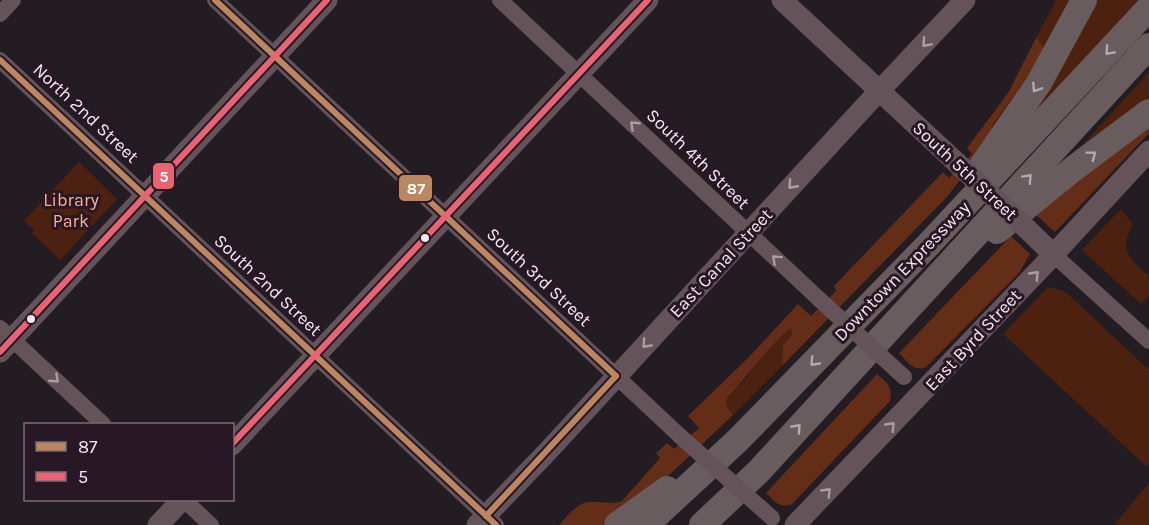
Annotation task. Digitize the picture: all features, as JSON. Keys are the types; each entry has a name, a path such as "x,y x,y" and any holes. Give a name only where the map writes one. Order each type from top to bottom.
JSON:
{"highway":[{"path":"928,245 1039,83 1084,0"},
{"name":"Downtown Expressway","path":"646,525 736,441 928,245 1149,8"},
{"name":"Downtown Expressway","path":"702,525 758,472 1149,46"},
{"path":"932,282 958,270 994,235 1055,184 1149,112"},
{"path":"617,525 736,441"},
{"path":"718,525 758,472"}],"main road":[{"path":"4,340 146,195 327,0"},
{"path":"234,443 648,0"},
{"name":"South 5th Street","path":"782,0 1054,255"},
{"name":"East Canal Street","path":"486,522 616,376 965,0"},
{"name":"East Byrd Street","path":"795,525 1054,255 1149,151"},
{"path":"158,525 182,501"}],"street":[{"path":"0,14 13,0"},
{"name":"South 3rd Street","path":"215,0 775,522"},
{"name":"South 4th Street","path":"500,0 922,394"},
{"name":"North 2nd Street","path":"0,60 146,195"},
{"name":"South 2nd Street","path":"146,195 316,356 486,522"},
{"name":"South 5th Street","path":"1054,255 1149,341"},
{"path":"4,340 102,423"},
{"path":"184,501 211,525"}],"green space":[{"path":"1056,0 1072,0 1049,50 992,132 993,124 1044,48 1036,38"},
{"path":"1090,0 1141,0 998,154"},
{"path":"1149,72 1149,103 1057,173"},
{"name":"Library Park","path":"79,162 117,199 60,260 32,233 34,230 24,221"},
{"path":"1121,209 1133,225 1126,241 1128,254 1149,276 1149,296 1141,304 1082,250"},
{"path":"1048,287 1062,290 1069,295 1149,370 1149,462 1146,466 1003,334"},
{"path":"791,328 792,335 783,346 782,366 733,415 726,399 748,376 764,352"},
{"path":"1149,483 1149,525 1114,525"}],"shaded area":[{"path":"1036,38 1044,48 1040,59 993,124 992,132 996,135 945,199 782,366 783,345 792,335 791,328 726,399 727,406 733,415 667,477 602,525 559,525 584,503 622,501 660,458 656,453 667,443 674,449 699,428 688,416 749,357 798,304 811,316 836,291 834,286 943,172 949,178 972,154 967,148 1008,93"},
{"path":"1149,124 1149,133 1055,232 1033,212"},
{"path":"1011,236 1030,254 1019,273 926,367 918,368 911,365 899,353"},
{"path":"877,374 884,380 891,392 890,401 792,504 784,506 775,501 766,493"}],"transit line":[{"name":"87","path":"215,0 616,376"},
{"name":"5","path":"0,352 327,0"},
{"name":"5","path":"234,442 648,0"},
{"name":"87","path":"0,60 496,525"},
{"name":"87","path":"486,516 616,376"}]}
